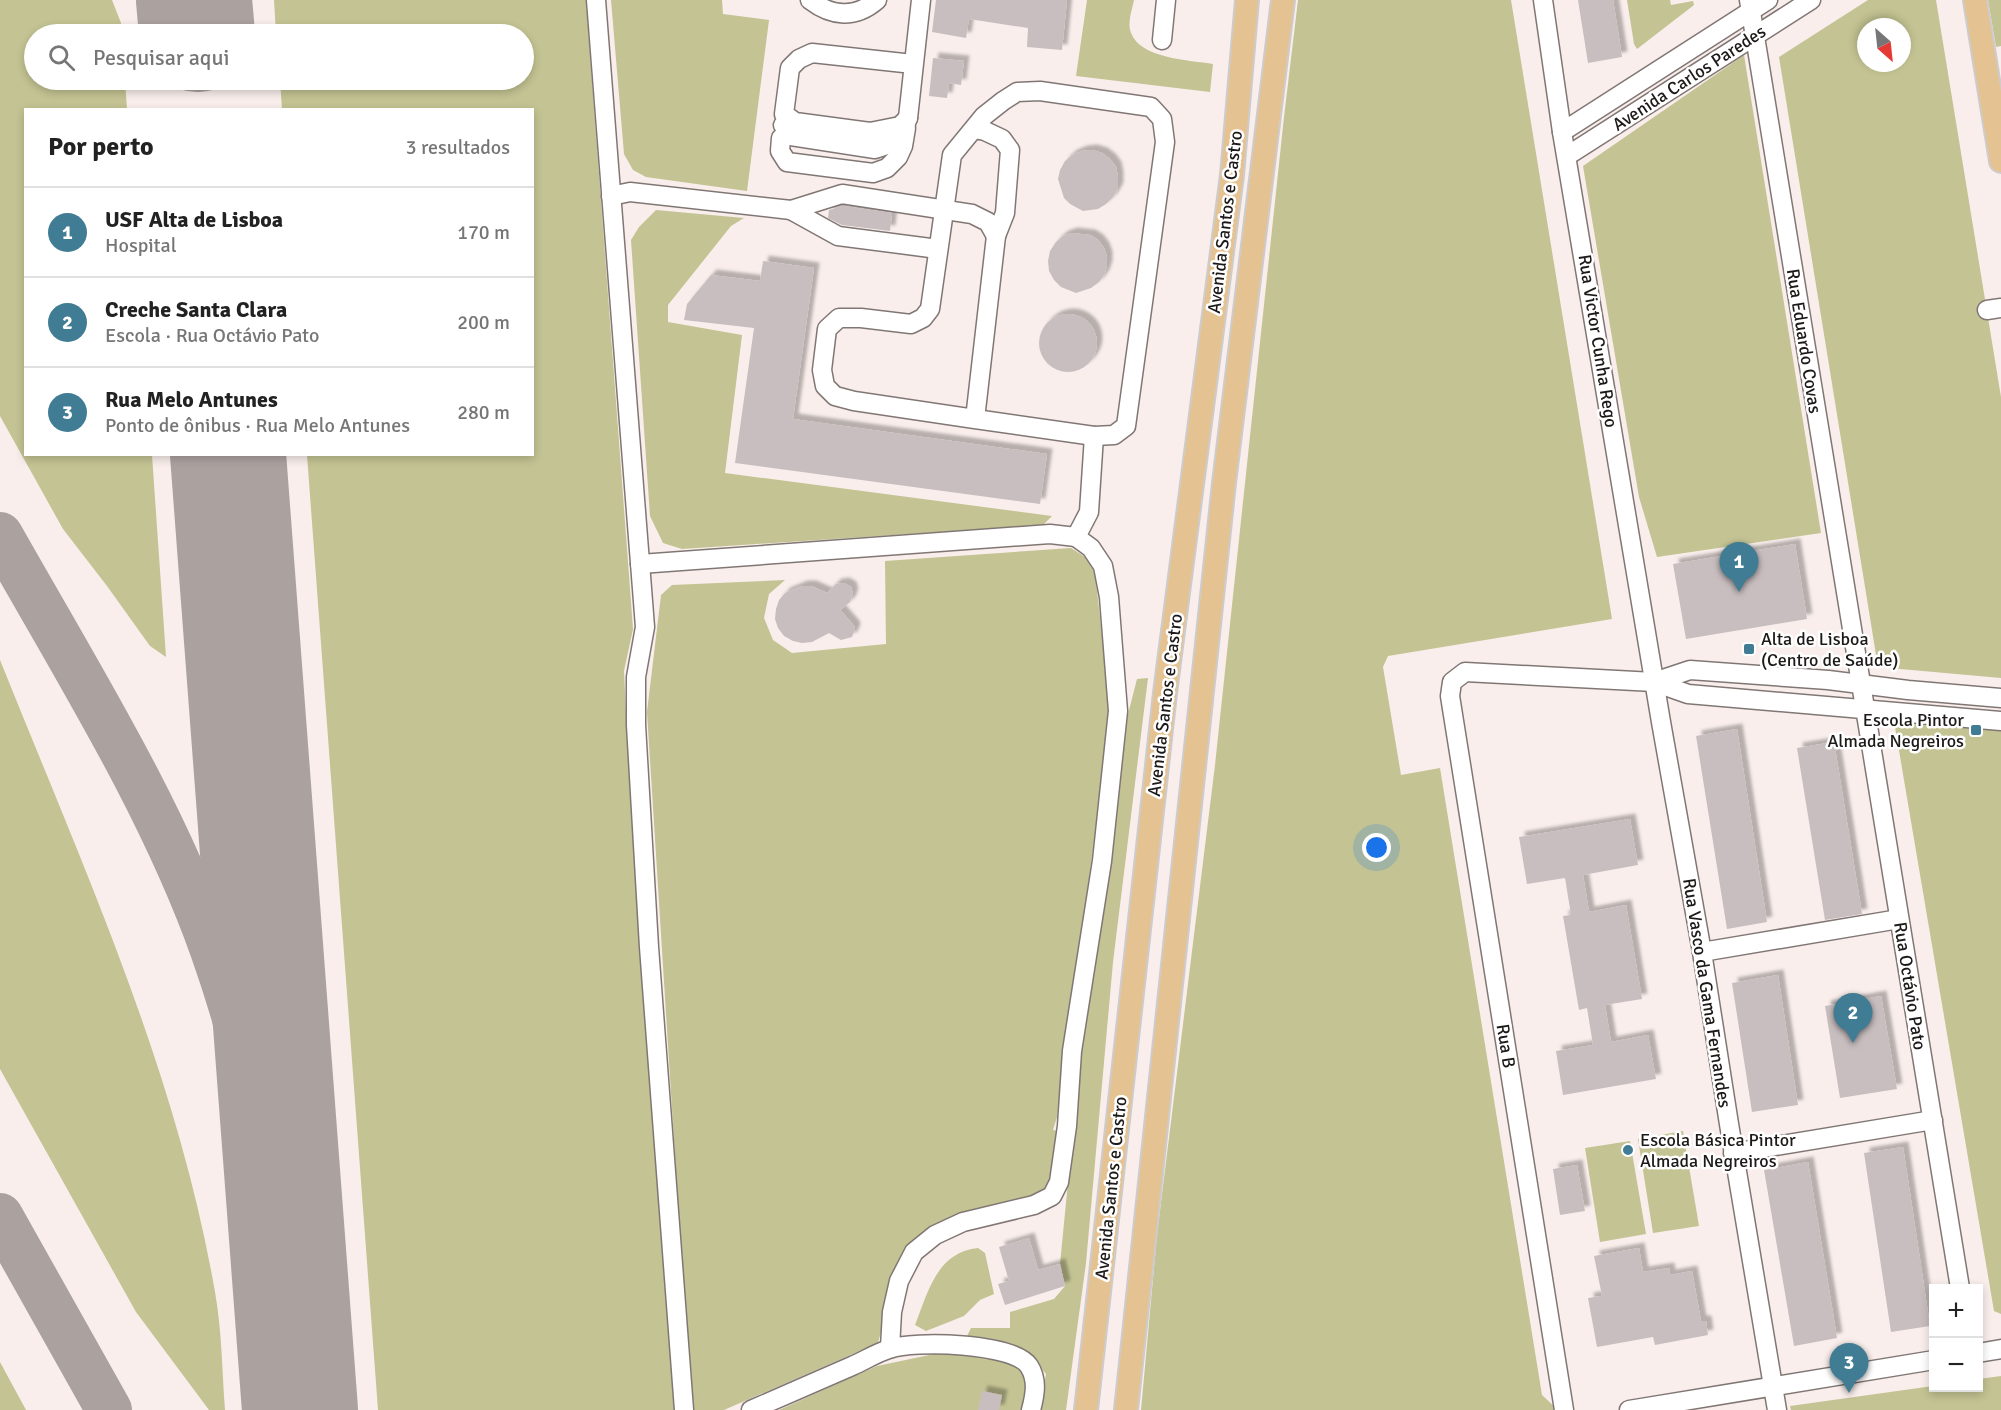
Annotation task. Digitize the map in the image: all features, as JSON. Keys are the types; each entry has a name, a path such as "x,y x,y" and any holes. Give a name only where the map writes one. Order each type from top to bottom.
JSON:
{"main road":[{"name":"Avenida Santos e Castro","path":"1086,1410 1165,693 1232,175 1247,0"},
{"name":"Avenida Santos e Castro","path":"1126,1410 1224,483 1283,0"},
{"path":"1975,0 2001,161"}],"street":[{"path":"596,0 645,627 636,677 636,725 649,947 684,1410"},
{"path":"810,0 821,9 845,14 860,10 877,0"},
{"path":"913,64 812,53 799,60 790,68 783,126 788,150 875,162 890,154 904,141 921,0"},
{"path":"1162,40 1166,0"},
{"name":"Rua Victor Cunha Rego","path":"1543,0 1562,132 1654,682"},
{"name":"Avenida Carlos Paredes","path":"1562,132 1749,6 1768,0"},
{"name":"Avenida Carlos Paredes","path":"1567,156 1811,0"},
{"name":"Rua Eduardo Covas","path":"1749,6 1861,683"},
{"path":"1040,91 1151,107 1162,119 1165,142 1126,426 1114,435 1094,436 854,401 835,396 825,386 822,370 827,329 839,318 861,318 911,324 922,318 930,309 952,155 974,129 984,116 1017,92 1040,91"},
{"path":"783,126 795,122 870,132 900,126 908,118"},
{"path":"974,129 985,131 1002,139 1010,150 1005,213 996,236 975,419"},
{"path":"611,196 630,192 791,210 838,236 938,249"},
{"path":"791,210 842,194 972,214 988,222 996,236"},
{"path":"1076,537 1089,512 1094,436"},
{"path":"640,564 1050,534 1076,537 1091,548 1103,566 1109,597 1118,711 1102,861 1072,1051 1059,1182 1052,1196 1034,1205 963,1222 935,1235 914,1252 899,1281 892,1312 890,1348"},
{"path":"1654,682 1690,670 1861,683 1908,690 2001,698"},
{"name":"Rua B","path":"1564,1410 1450,696 1452,682 1465,672 1654,682"},
{"path":"1654,682 1688,694 2001,721"},
{"name":"Rua Vasco da Gama Fernandes","path":"1654,682 1702,952 1777,1410"},
{"name":"Rua Octávio Pato","path":"1861,683 1959,1284"},
{"path":"1702,952 1899,919"},
{"path":"1734,1153 1933,1120"},
{"path":"751,1410 890,1348 927,1344 983,1348 1018,1355 1028,1364 1035,1377 1031,1410"},
{"path":"1983,1352 2001,1349"},
{"path":"1629,1410 1929,1361"}],"green space":[{"path":"0,0 112,0 121,24 24,24 24,90 126,90 127,108 24,108 24,456 152,456 166,657 150,646 63,529 0,416"},
{"path":"274,0 586,0 633,629 624,671 627,731 676,1410 378,1410 307,456 534,456 534,108 282,108 281,90 534,90 534,24 275,24"},
{"path":"611,0 722,0 723,14 769,20 747,191 646,177 633,170 624,154"},
{"path":"1087,0 1134,0 1130,25 1136,42 1167,57 1213,64 1210,92 1076,76"},
{"path":"1298,0 1511,0 1612,619 1388,656 1383,667 1401,775 1440,768 1542,1395 1558,1410 1141,1410 1157,1235 1215,765"},
{"path":"1627,0 1670,0 1671,5 1693,1 1694,5 1637,49 1634,44"},
{"path":"1868,0 1936,0 2001,397 2001,678 1878,667 1779,57"},
{"path":"1988,0 2001,0 2001,46 1996,47"},
{"path":"1744,55 1821,533 1657,557 1639,497 1583,166"},
{"path":"656,210 744,218 731,226 668,305 668,322 742,335 725,473 1052,516 1043,525 682,549 663,543 650,516 631,240 639,227"},
{"path":"1071,548 1085,557 1095,573 1111,714 1057,1117 1053,1130 1062,1132 1053,1182 1045,1193 918,1244 885,1317 878,1343 724,1410 691,1410 647,712 661,595 672,585 785,580 769,594 764,618 773,640 792,653 886,644 885,561"},
{"path":"0,660 124,971 177,1130 198,1210 215,1292 225,1410 209,1410 136,1312 0,1069"},
{"path":"1148,678 1113,962 1086,1263 1066,1410 1039,1410 1046,1374 1024,1349 964,1342 971,1328 1010,1328 1010,1312 1054,1299 1065,1286 1060,1264 1079,1070 1125,726 1137,679"},
{"path":"1894,721 2001,730 2001,1314 1994,1311"},
{"path":"1683,1131 1699,1226 1653,1233 1638,1139"},
{"path":"1630,1141 1646,1234 1600,1242 1585,1148"},
{"path":"978,1248 985,1253 994,1294 980,1300 964,1316 926,1331 915,1325 930,1287 943,1265 964,1251"},
{"path":"939,1353 1005,1358 1031,1378 1025,1410 779,1410 877,1366"},
{"path":"0,1362 26,1410 0,1410"},
{"path":"2001,1376 2001,1410 1791,1410 1790,1406 1929,1387 1929,1392 1983,1392 1983,1378"}],"building":[{"path":"936,0 1067,0 1062,50 1027,47 1028,28 969,19 966,38 932,32"},
{"path":"1578,0 1613,0 1622,57 1588,63"},
{"path":"933,58 964,61 961,85 949,83 947,98 929,96"},
{"path":"1092,150 1102,153 1116,167 1118,188 1106,204 1098,209 1083,211 1064,198 1058,179 1065,161 1072,155"},
{"path":"843,206 892,213 890,231 842,225 828,218 829,210"},
{"path":"1072,233 1090,235 1098,240 1107,257 1107,266 1099,282 1091,288 1076,293 1061,287 1054,280 1049,271 1048,261 1050,251 1056,242"},
{"path":"763,261 814,268 793,419 1047,454 1040,504 735,463 754,328 684,320 687,304 711,275 760,281"},
{"path":"1068,314 1084,319 1092,327 1097,343 1092,359 1084,367 1068,372 1052,367 1044,359 1039,343 1044,327 1052,319"},
{"path":"1795,544 1807,619 1686,639 1673,564"},
{"path":"844,583 851,587 853,594 850,602 840,610 854,626 852,637 841,640 829,633 812,642 802,643 784,636 775,619 779,600 785,593 802,586 811,586 827,593 836,584"},
{"path":"1737,729 1767,922 1727,929 1696,736"},
{"path":"1834,742 1862,914 1825,920 1797,748"},
{"path":"1630,819 1638,865 1583,875 1589,912 1626,905 1642,999 1605,1005 1611,1042 1648,1035 1656,1079 1563,1095 1556,1051 1593,1045 1587,1008 1579,1010 1563,916 1571,915 1565,878 1527,884 1519,837"},
{"path":"1778,975 1798,1105 1752,1112 1732,983"},
{"path":"1881,996 1897,1089 1840,1098 1825,1006"},
{"path":"1903,1147 1929,1326 1891,1332 1864,1153"},
{"path":"1808,1162 1837,1338 1794,1346 1764,1170"},
{"path":"1577,1165 1585,1211 1560,1215 1553,1169"},
{"path":"1029,1238 1038,1270 1060,1264 1065,1286 1005,1305 998,1284 1009,1281 999,1247"},
{"path":"1639,1248 1643,1272 1669,1268 1670,1275 1692,1271 1701,1321 1706,1321 1708,1335 1655,1345 1653,1337 1597,1347 1588,1298 1602,1296 1594,1256"},
{"path":"982,1391 1002,1395 999,1410 978,1410"}],"taxiway":[{"path":"0,535 116,738 143,790 169,843 213,950 254,1090 273,1186 294,1330"},
{"path":"0,1216 109,1410"}],"runway":[{"path":"194,0 196,24"},
{"path":"228,456 300,1410"}],"place":[{"name":"USF Alta de Lisboa","path":"1739,592"},
{"name":"Alta de Lisboa (Centro de Saúde)","path":"1749,649"},
{"name":"Escola Pintor Almada Negreiros","path":"1976,730"},
{"name":"Creche Santa Clara","path":"1853,1043"},
{"name":"Escola Básica Pintor Almada Negreiros","path":"1628,1150"},
{"name":"Rua Melo Antunes","path":"1849,1393"}]}
